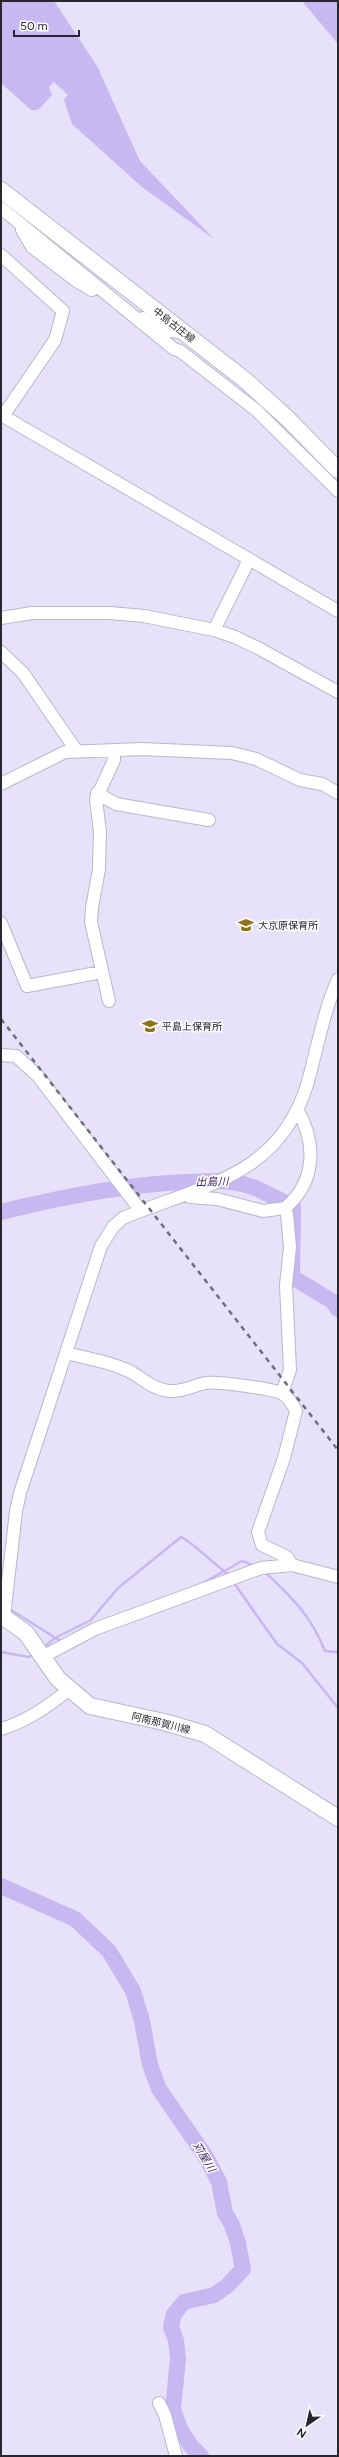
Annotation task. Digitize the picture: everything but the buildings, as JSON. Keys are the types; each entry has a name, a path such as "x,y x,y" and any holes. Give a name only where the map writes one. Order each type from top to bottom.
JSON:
{"main road":[{"name":"中島古庄線","path":"1,190 250,384 338,470"},
{"name":"阿南那賀川線","path":"3,1616 26,1633 44,1656 58,1679 68,1690 90,1706 164,1722 205,1734 338,1818"}],"street":[{"path":"1,208 174,349 180,351 256,410 338,491"},
{"path":"1,255 63,311 55,340 2,417 338,611"},
{"path":"124,308 169,331 183,332"},
{"path":"214,630 249,560"},
{"path":"1,618 32,613 110,613 144,616 214,630 235,637 258,648 338,692"},
{"path":"1,652 23,673 76,750"},
{"path":"1,784 65,752 76,750 114,752 142,749 232,753 256,759 300,780 322,784 338,793"},
{"path":"109,1001 91,922 99,869 97,793 114,760 114,752"},
{"path":"97,793 116,804 209,820"},
{"path":"1,923 27,986 102,972"},
{"path":"3,1616 16,1511 100,1246 113,1227 123,1218 182,1197 245,1168 267,1152 298,1109 336,992 338,979"},
{"path":"1,1055 16,1056 38,1076 141,1211"},
{"path":"182,1197 217,1199 263,1211 285,1208 304,1187 309,1170 309,1137 305,1122 298,1109"},
{"path":"282,1393 290,1370 286,1285 290,1247 288,1214 285,1208"},
{"path":"66,1353 126,1369 149,1385 165,1391 179,1391 206,1383 217,1382 282,1393 296,1411 284,1458 258,1532 262,1546 287,1557 292,1565"},
{"path":"44,1656 95,1629 261,1568 292,1565 338,1577"},
{"path":"1,1729 13,1725 47,1706 68,1690"},
{"path":"159,2403 165,2415 176,2456"}],"shaded area":[{"path":"1,1 54,1 97,66 140,161 214,239 142,187 72,124 64,100 68,95 54,82 49,87 52,95 38,110 31,110 1,83"},
{"path":"302,1 338,1 338,44"}],"waterway":[{"name":"出島川","path":"1,1212 46,1201 137,1186 214,1181 232,1182 249,1186 293,1206 292,1277 332,1301 338,1309"},
{"path":"44,1647 55,1638 91,1620 118,1588 181,1537 229,1575"},
{"path":"203,1583 242,1561 255,1566"},
{"path":"265,1572 292,1599 307,1617 325,1651 338,1652"},
{"path":"234,1583 277,1644 302,1663 338,1708"},
{"path":"11,1610 62,1642"},
{"path":"1,1652 29,1657 33,1655"},
{"name":"苅屋川","path":"1,1886 75,1919 109,1951 133,1991 142,2021 150,2065 159,2089 206,2157 219,2182 225,2213 232,2225 238,2243 243,2269 227,2286 214,2295 184,2302 174,2314 171,2327 176,2340 178,2359 173,2409 180,2429 191,2446 201,2456"}],"railway":[{"path":"1,1019 338,1450"}],"place":[{"name":"大京原保育所","path":"246,925"},
{"name":"平島上保育所","path":"150,1026"}]}
